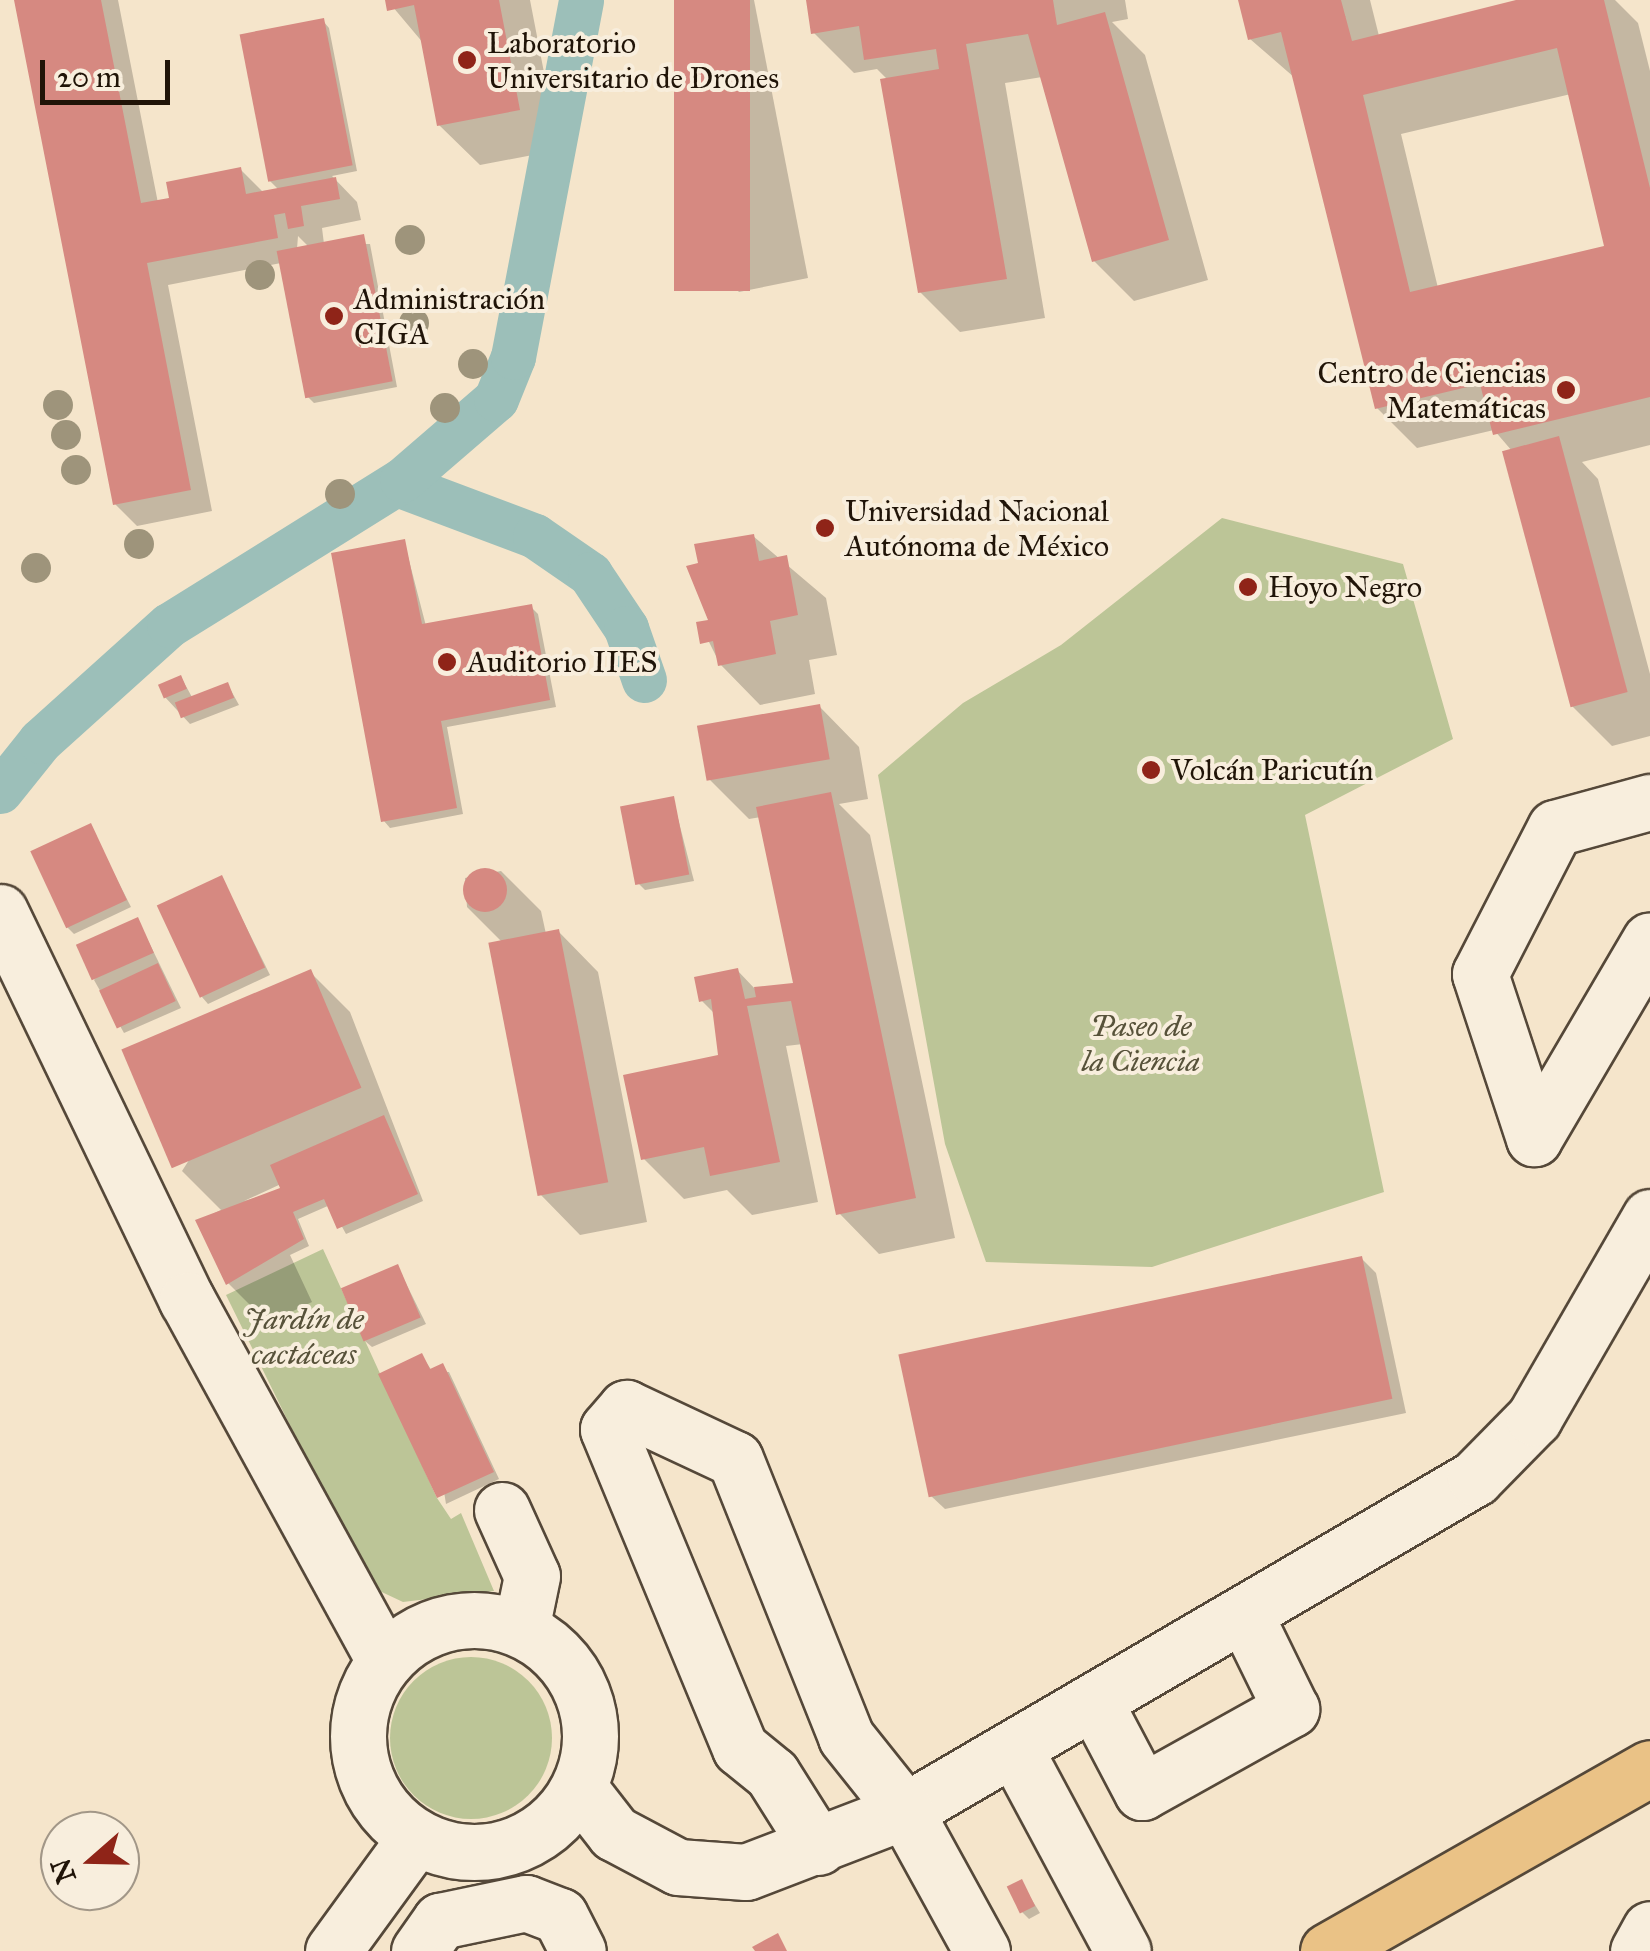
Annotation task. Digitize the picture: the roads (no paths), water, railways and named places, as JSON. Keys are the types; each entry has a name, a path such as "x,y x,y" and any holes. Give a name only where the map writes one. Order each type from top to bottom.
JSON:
{"main road":[{"path":"1328,1951 1650,1768"}],"street":[{"path":"1645,962 1534,1138 1480,974 1555,828 1650,802"},
{"path":"0,912 136,1192 385,1661"},
{"path":"579,1788 614,1834 678,1867 746,1872 818,1847 918,1803 1094,1701 1247,1619 1474,1478 1534,1418 1650,1216"},
{"path":"818,1847 772,1774 740,1748 608,1429 626,1408 735,1459 846,1737 918,1803 1017,1951"},
{"path":"502,1510 532,1576 521,1630"},
{"path":"1094,1701 1142,1792 1292,1708 1247,1619"},
{"path":"407,1849 508,1847 557,1820 579,1788 589,1714 576,1679 521,1630 448,1622 385,1661 367,1690 360,1756 407,1849 438,1941 526,1903 560,1916 578,1951"},
{"path":"772,1774 846,1737"},
{"path":"1000,1756 1085,1951"},
{"path":"1000,1756 1123,1951"},
{"path":"918,1803 982,1951"},
{"path":"334,1951 407,1849"},
{"path":"1638,1951 1650,1929"}],"waterway":[{"path":"0,791 40,741 169,625 402,480 496,399 513,357 581,0"},
{"path":"397,484 535,536 590,574 626,628 644,680"}],"place":[{"name":"Laboratorio Universitario de Drones","path":"467,60"},
{"name":"Administración CIGA","path":"334,316"},
{"name":"Centro de Ciencias Matemáticas","path":"1566,390"},
{"name":"Universidad Nacional Autónoma de México","path":"825,528"},
{"name":"Hoyo Negro","path":"1248,587"},
{"name":"Auditorio IIES","path":"447,662"},
{"name":"Volcán Paricutín","path":"1151,770"}],"park label":[{"name":"Paseo de la Ciencia","path":"1141,1043"},
{"name":"Jardín de cactáceas","path":"304,1336"}]}
